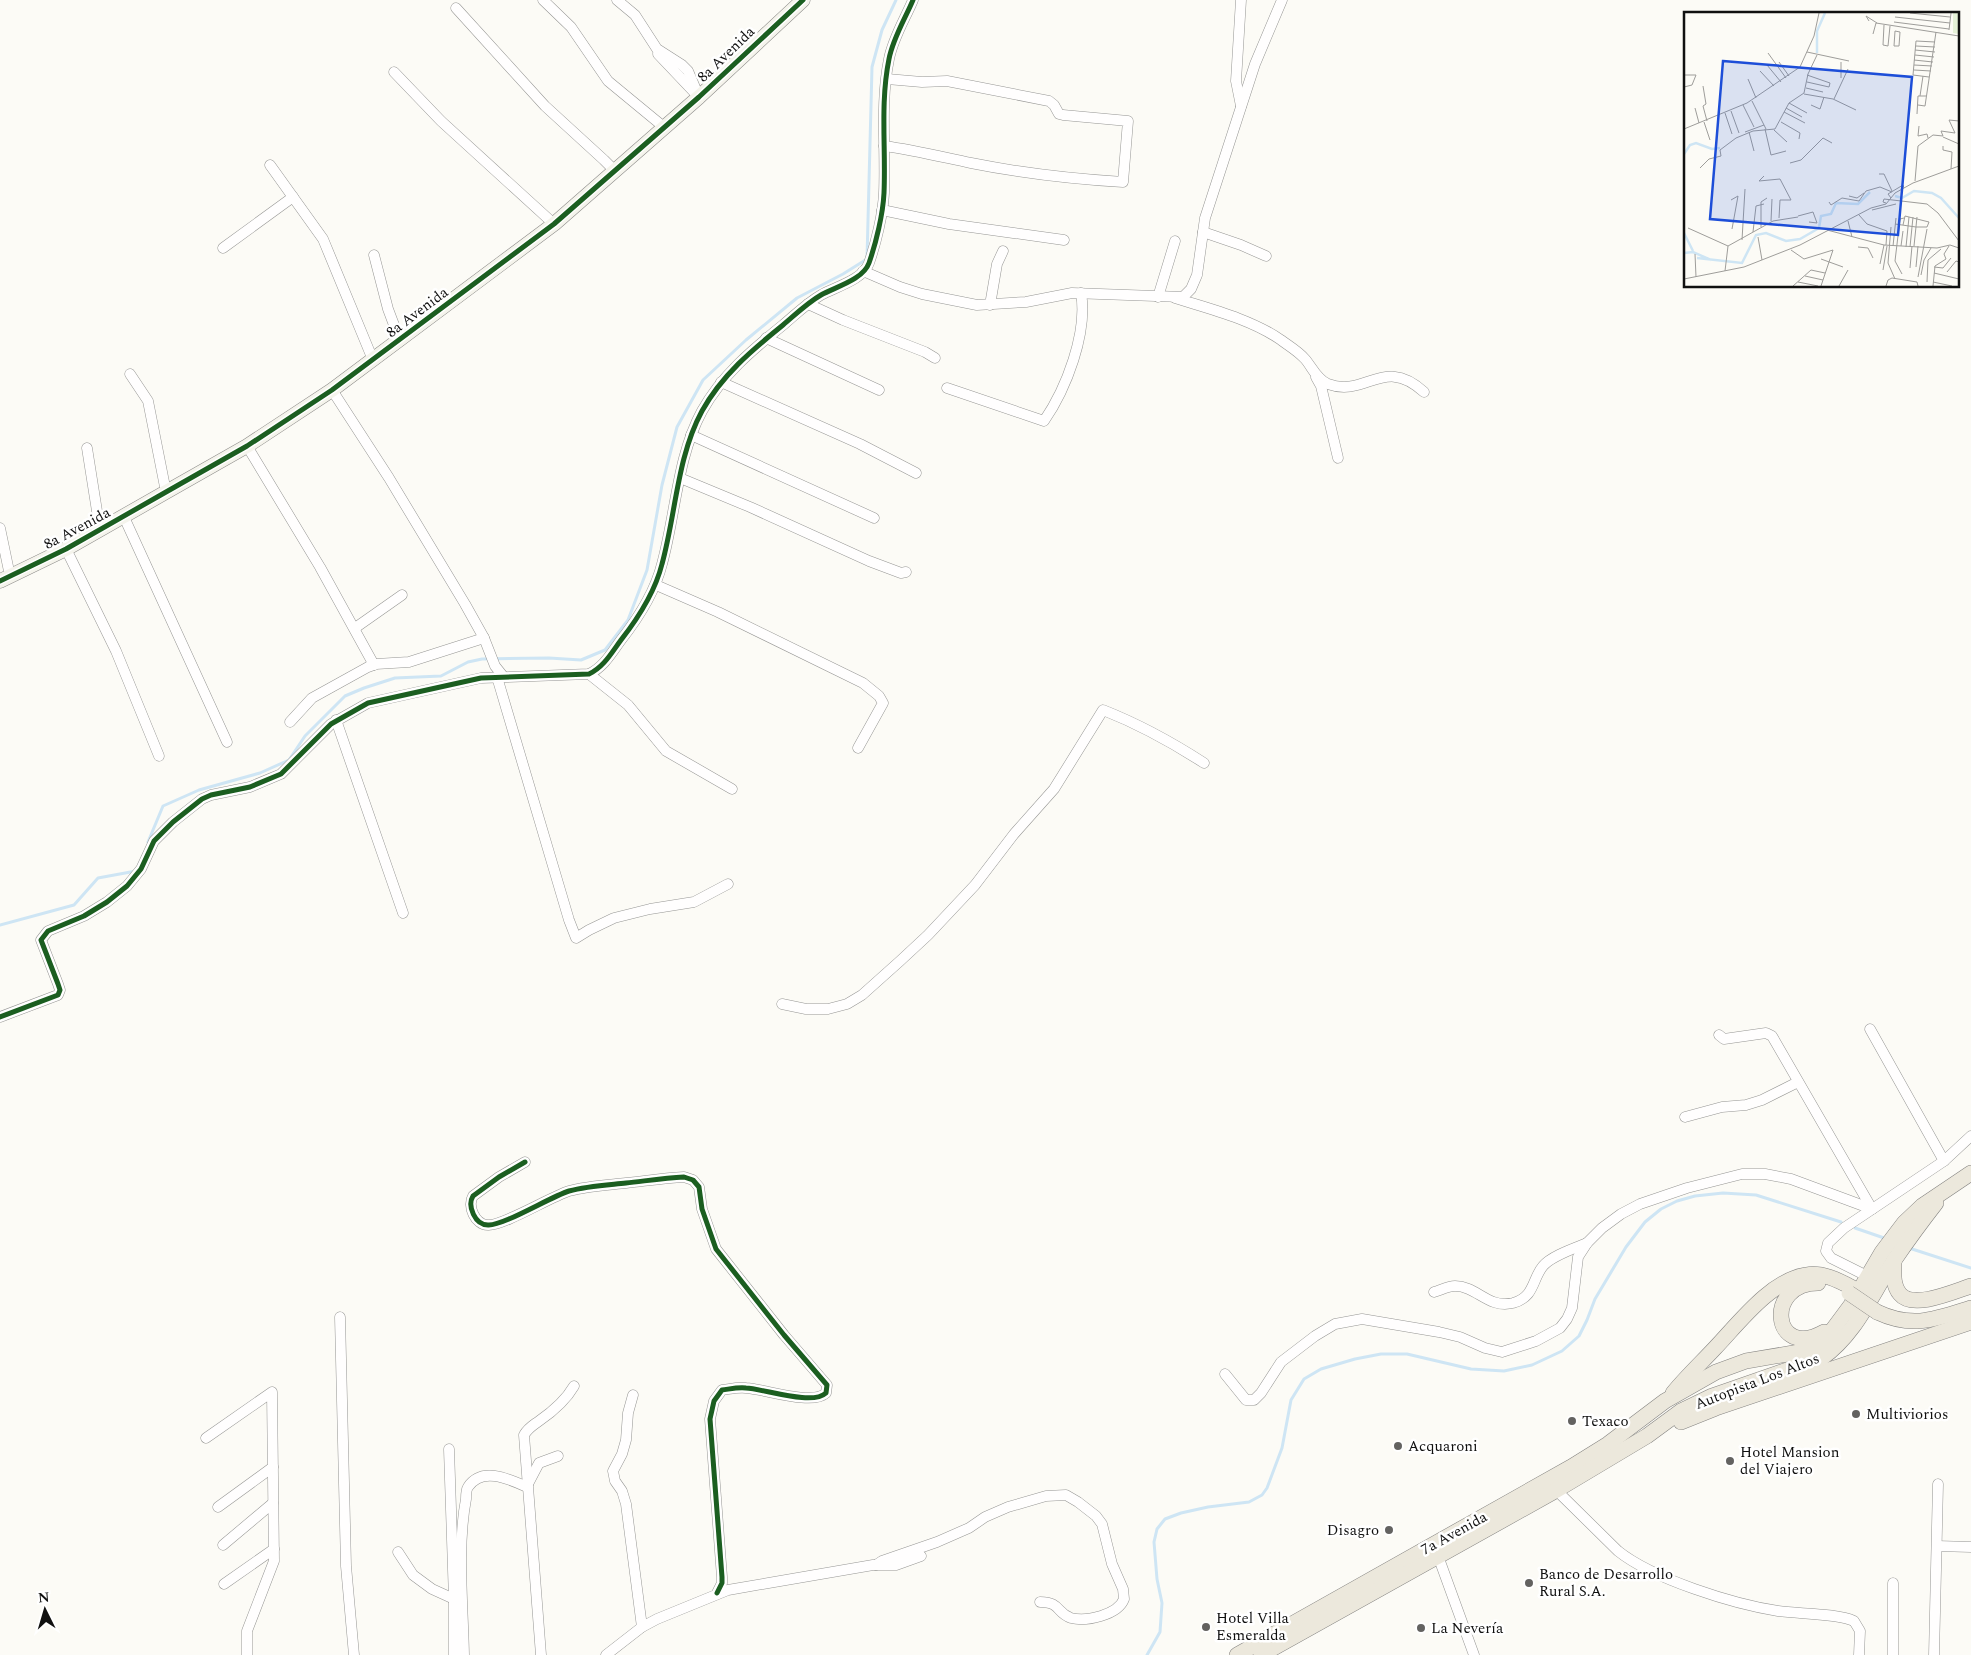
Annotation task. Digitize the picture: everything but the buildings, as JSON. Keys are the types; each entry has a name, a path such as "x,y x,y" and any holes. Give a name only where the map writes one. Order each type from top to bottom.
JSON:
{"main road":[{"name":"Autopista Los Altos","path":"1647,1436 1681,1411 1712,1396 1805,1365 1822,1358 1834,1349 1849,1333 1890,1257 1922,1206 1971,1173"},
{"name":"Autopista Los Altos","path":"1665,1401 1731,1365 1805,1351 1817,1346 1825,1340 1851,1305 1867,1276 1890,1257"},
{"path":"1890,1257 1895,1285 1899,1294 1908,1299 1916,1301 1930,1299 1971,1286"},
{"path":"1665,1401 1761,1301 1788,1280 1804,1275 1819,1275 1839,1280 1899,1321 1912,1322 1936,1318 1971,1308"},
{"path":"1836,1325 1815,1337 1800,1340 1792,1336 1784,1327 1780,1316 1782,1304 1790,1293 1804,1285 1829,1285 1851,1290"},
{"path":"1879,1308 1919,1312 1971,1296"},
{"path":"1647,1436 1697,1415 1971,1322"},
{"name":"7a Avenida","path":"1261,1655 1438,1556 1552,1485 1665,1401"},
{"name":"7a Avenida","path":"1237,1655 1552,1485 1647,1436"}],"street":[{"path":"543,0 571,27 608,81 664,128"},
{"path":"617,0 635,15 642,27 645,40 699,97"},
{"name":"8a Avenida","path":"5,578 66,549 247,446 332,390 400,341 554,224 699,97 803,0"},
{"path":"0,1017 58,995 60,990 41,940 43,935 48,931 84,916 107,902 127,886 141,869 154,841 172,822 202,799 250,787 281,774 336,720 368,703 481,678 589,674 600,667 637,618 656,585 663,563 680,478 691,435 702,411 721,382 766,338 808,304 863,271 870,261 884,194 884,115 892,46 913,0"},
{"path":"1241,0 1236,81 1241,106"},
{"path":"1174,298 1186,295 1193,284 1198,270 1206,218 1241,106 1255,64 1282,0"},
{"path":"456,8 545,106 615,171"},
{"path":"394,72 441,121 554,224"},
{"path":"884,146 1021,171 1078,179 1123,182 1128,142 1128,121 1063,115 1059,114 1054,105 1048,101 947,82 887,79"},
{"path":"270,165 322,239 373,360"},
{"path":"223,248 293,197"},
{"path":"882,210 948,224 1064,240"},
{"path":"1203,232 1266,256"},
{"path":"1158,297 1175,241"},
{"path":"990,305 997,264 1003,251"},
{"path":"374,254 388,309 400,341"},
{"path":"863,271 900,287 959,303 990,305 1026,302 1081,293 1174,298 1266,331 1297,351 1323,382 1340,387 1356,386 1386,376 1398,376 1411,382 1424,392"},
{"path":"948,388 1039,421 1045,421 1061,393 1076,350 1083,318 1084,306 1081,293"},
{"path":"808,304 925,352 934,358"},
{"path":"766,338 879,390"},
{"path":"1314,371 1321,386 1338,458"},
{"path":"130,374 148,402 166,492"},
{"path":"721,382 855,442 916,473"},
{"path":"332,390 389,478 486,641 500,676 521,761 576,938 614,918 650,909 694,902 728,884"},
{"path":"691,435 874,518"},
{"path":"247,446 355,628 374,665"},
{"path":"88,448 100,530"},
{"path":"680,478 750,507 869,561 897,572 906,572"},
{"path":"124,516 227,742"},
{"path":"0,528 5,578"},
{"path":"66,549 116,651 159,756"},
{"path":"656,585 718,612 863,684 879,696 882,703 858,748"},
{"path":"355,628 402,595"},
{"path":"290,722 312,698 374,665 409,662 486,641"},
{"path":"589,674 628,705 666,751 732,789"},
{"path":"782,1004 806,1009 828,1009 848,1004 862,995 900,961 928,935 975,885 1014,834 1054,789 1103,710 1144,727 1204,763"},
{"path":"336,720 403,913"},
{"path":"1870,1028 1944,1160"},
{"path":"1719,1035 1724,1039 1770,1034 1872,1209"},
{"path":"1684,1117 1722,1107 1746,1105 1762,1100 1798,1082"},
{"path":"1867,1276 1831,1258 1827,1254 1826,1249 1828,1243 1835,1235 1944,1160 1971,1136"},
{"path":"525,1162 499,1177 473,1196 470,1206 481,1223 488,1225 498,1223 552,1198 577,1189 684,1177 693,1180 699,1187 702,1209 716,1249 784,1335 827,1385 826,1393 817,1398 791,1396 746,1388 733,1388 722,1390 714,1402 710,1420 722,1577 718,1594"},
{"path":"1225,1374 1246,1400 1254,1400 1261,1393 1281,1362 1315,1336 1334,1324 1362,1319 1439,1332 1460,1337 1497,1352 1508,1352 1536,1341 1560,1328 1567,1319 1572,1308 1578,1257 1587,1243 1602,1228 1621,1214 1640,1204 1688,1188 1742,1174 1766,1174 1791,1179 1872,1209"},
{"path":"1434,1292 1450,1286 1458,1286 1472,1291 1488,1301 1502,1304 1514,1302 1528,1295 1543,1265 1587,1243"},
{"path":"340,1317 346,1566 354,1655"},
{"path":"541,1655 532,1527 526,1487 524,1435 528,1428 540,1421 568,1396 574,1386"},
{"path":"206,1438 272,1392 274,1561 247,1630 247,1655"},
{"path":"633,1395 628,1413 626,1440 622,1454 613,1471 613,1477 622,1491 626,1504 642,1628"},
{"path":"449,1449 454,1655"},
{"path":"526,1487 540,1463 558,1456"},
{"path":"218,1507 273,1467"},
{"path":"464,1655 462,1541 464,1509 468,1488 480,1477 496,1475 526,1487"},
{"path":"1934,1655 1938,1484"},
{"path":"1552,1485 1628,1559 1646,1569 1707,1592 1760,1607 1854,1621 1860,1631 1859,1655"},
{"path":"876,1565 969,1528 985,1517 1008,1507 1046,1496 1066,1495 1096,1516 1102,1524 1112,1564 1123,1589 1124,1598 1117,1608 1085,1619 1071,1618 1063,1614 1053,1604 1040,1602"},
{"path":"223,1545 273,1503"},
{"path":"1937,1546 1971,1547"},
{"path":"224,1584 274,1549"},
{"path":"398,1552 413,1575 432,1589 454,1599"},
{"path":"606,1655 642,1628 681,1608 718,1594 753,1584 876,1565 896,1565 922,1556"},
{"path":"1438,1556 1474,1655"},
{"path":"1893,1583 1894,1655"}],"waterway":[{"path":"148,842 163,806 199,790 260,773 289,760 305,736 345,696 364,688 395,678 441,676 468,662 482,659 549,658 581,660 605,650 628,620 647,570 662,485 677,427 703,380 746,340 797,298 867,259 872,67 882,30 896,0"},
{"path":"0,925 74,905 98,878 136,871"},
{"path":"1147,1655 1160,1632 1162,1603 1157,1579 1154,1542 1157,1529 1165,1519 1181,1513 1208,1507 1249,1502 1262,1495 1267,1488 1282,1448 1291,1400 1304,1379 1321,1369 1381,1354 1407,1354 1471,1369 1504,1371 1532,1365 1562,1351 1579,1336 1595,1299 1626,1247 1645,1222 1661,1209 1677,1201 1695,1196 1723,1193 1756,1195 1841,1222"},
{"path":"1855,1228 1887,1239"},
{"path":"1909,1248 1971,1268"}],"cycle path":[{"path":"0,581 66,549 247,446 332,390 554,224 699,97 803,0"},
{"path":"0,1017 58,995 60,990 41,940 48,931 84,916 107,902 127,886 141,869 154,841 173,822 202,799 211,795 250,787 281,774 331,724 368,703 481,678 589,674 603,663 634,622 651,594 667,545 687,447 702,411 710,398 738,364 801,309 816,298 861,274 869,263 879,228 883,201 886,76 896,36 913,0"},
{"path":"525,1162 499,1177 473,1196 471,1200 472,1210 479,1222 488,1225 495,1224 561,1194 583,1188 677,1177 693,1180 699,1187 702,1209 716,1249 784,1335 827,1385 826,1393 819,1397 788,1396 740,1388 722,1390 714,1401 710,1419 722,1577 722,1583 717,1593"}],"place":[{"name":"Multiviorios","path":"1856,1414"},
{"name":"Texaco","path":"1572,1421"},
{"name":"Acquaroni","path":"1398,1446"},
{"name":"Hotel Mansion del Viajero","path":"1730,1461"},
{"name":"Disagro","path":"1389,1530"},
{"name":"Banco de Desarrollo Rural S.A.","path":"1529,1583"},
{"name":"Hotel Villa Esmeralda","path":"1206,1627"},
{"name":"La Nevería","path":"1421,1628"}]}
